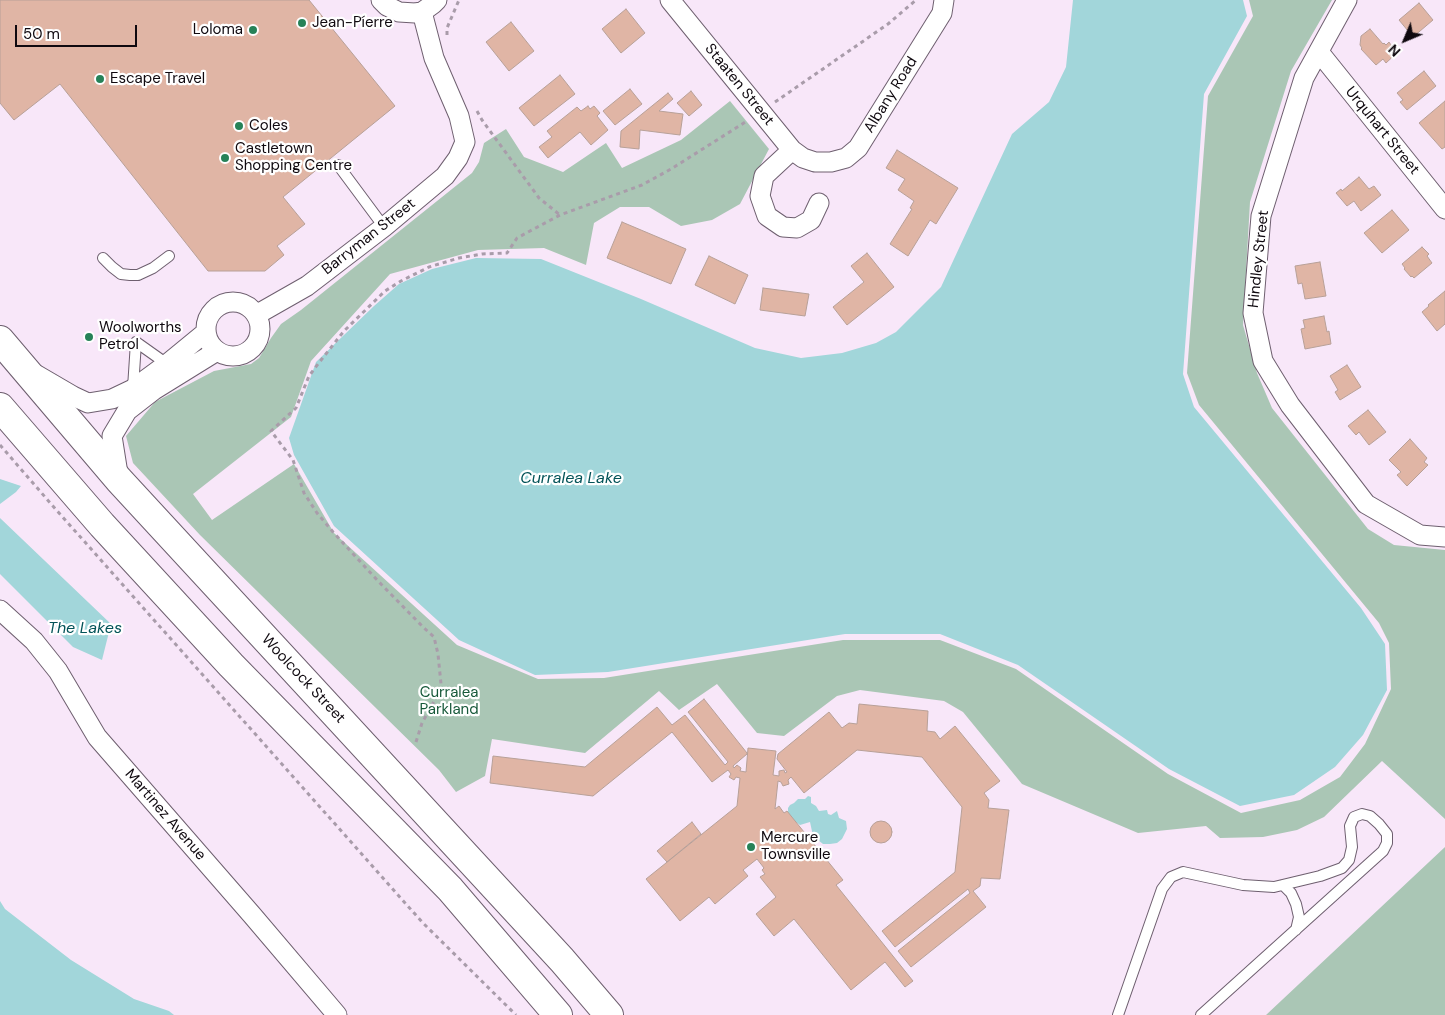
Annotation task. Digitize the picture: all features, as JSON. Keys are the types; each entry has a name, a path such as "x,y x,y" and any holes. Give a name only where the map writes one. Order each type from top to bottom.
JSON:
{"main road":[{"name":"Woolcock Street","path":"0,340 120,480 556,953 607,1011"},
{"path":"0,407 102,525 231,665 450,889 558,1015"}],"street":[{"path":"381,0 387,6 399,12 415,13 422,12 437,0"},
{"name":"Staaten Street","path":"670,0 792,150 803,158 815,162"},
{"name":"Albany Road","path":"815,162 831,162 846,158 858,148 942,13 944,0"},
{"name":"Hindley Street","path":"1346,0 1304,78 1261,216 1253,313 1263,361 1290,405 1366,504 1420,535 1445,537"},
{"name":"Barryman Street","path":"256,315 307,286 384,227 445,176 458,158 465,142 459,116 434,58 422,12"},
{"name":"Urquhart Street","path":"1319,52 1445,210"},
{"path":"792,150 764,176 760,196 768,216 783,227 796,228 811,220 819,203"},
{"path":"235,303 243,305 256,315 260,333 257,342 251,349 244,354 234,356 225,355 217,351 212,346 206,332 213,312 219,306 235,303"},
{"path":"21,365 72,396 88,403 112,400 168,364 206,332"},
{"path":"120,480 112,436 127,411 154,390 217,351"},
{"name":"Martinez Avenue","path":"0,610 34,641 58,671 97,737 337,1015"}],"lane":[{"path":"338,165 384,227"},
{"path":"103,258 121,274 138,275 153,268 169,256"},
{"path":"133,388 136,342 168,364"},
{"path":"1118,1015 1162,889 1171,877 1183,872 1243,884 1274,887 1320,876 1342,868 1349,860 1352,847 1350,826 1354,817 1362,814 1370,816 1380,824 1387,834 1387,843 1383,851 1201,1015"},
{"path":"1283,885 1291,893 1296,904 1299,916 1295,931"}],"path":[{"path":"447,36 447,28 459,0"},
{"path":"416,742 422,723 441,684 434,637 372,574 317,513 304,493 293,460 270,430 296,408 309,376 359,315 385,291 408,276 443,262 474,256 508,254 517,238 560,215 642,185 671,169 760,112 888,24 916,0"},
{"path":"472,103 482,120 539,198 560,215"},
{"path":"0,445 422,922 516,1015"}],"green space":[{"name":"Curralea Parkland","path":"1249,0 1332,0 1291,71 1250,202 1243,325 1257,373 1272,408 1368,529 1394,545 1445,550 1445,819 1382,761 1324,817 1297,830 1263,837 1220,838 1206,826 1138,833 1022,784 963,712 944,701 860,690 837,696 784,736 757,733 717,684 679,710 659,691 585,753 492,739 485,776 456,792 439,770 200,535 133,463 126,436 155,402 214,371 251,364 259,358 281,324 472,173 479,162 484,143 506,129 524,157 563,172 606,143 622,168 681,140 730,101 769,149 740,204 712,220 681,226 649,207 620,207 594,223 586,265 544,248 478,250 390,274 311,361 291,417 193,494 212,520 294,464 334,533 457,645 538,679 604,678 843,640 940,640 1016,669 1168,774 1241,813 1300,800 1340,777 1365,744 1391,689 1389,643 1379,623 1199,405 1187,373 1208,96 1253,16"},
{"path":"1445,847 1445,1015 1266,1015"}],"water":[{"name":"Curralea Lake","path":"1073,0 1243,0 1247,16 1204,94 1183,374 1194,407 1361,608 1385,644 1387,690 1363,735 1335,767 1294,795 1240,806 1169,769 1018,665 940,634 845,634 608,672 535,675 459,640 334,526 294,455 289,438 316,362 399,284 432,269 476,258 541,259 755,348 801,358 842,353 876,343 896,332 941,287 1012,134 1049,102 1066,67"},
{"path":"0,479 21,486 0,504"},
{"name":"The Lakes","path":"0,518 111,624 102,660 73,647 0,574"},
{"path":"808,796 811,797 811,803 819,811 827,810 828,814 831,815 837,811 839,818 846,821 847,829 842,839 837,843 823,844 813,836 810,822 800,825 788,813 790,805 798,799 805,799"},
{"path":"0,901 5,909 71,960 134,999 169,1011 174,1015 0,1015"}],"building":[{"name":"Castletown Shopping Centre","path":"0,0 309,0 395,106 283,197 305,224 277,246 284,255 265,271 208,271 60,84 14,120 0,103"},
{"path":"1419,3 1433,20 1413,37 1399,20"},
{"path":"626,9 645,33 621,53 602,29"},
{"path":"511,22 534,51 509,71 486,42"},
{"path":"1370,29 1383,44 1386,45 1389,42 1393,48 1396,46 1400,50 1386,63 1383,59 1376,65 1361,49 1361,36"},
{"path":"1424,71 1436,86 1407,110 1400,102 1403,100 1397,93"},
{"path":"560,75 575,94 534,126 519,108"},
{"path":"630,89 642,104 615,125 603,111"},
{"path":"691,91 702,105 689,116 677,103"},
{"path":"668,93 673,99 659,111 683,114 680,135 640,130 639,149 620,147 621,131"},
{"path":"1445,101 1445,147 1442,149 1419,123"},
{"path":"588,106 590,109 594,106 600,113 597,116 608,130 591,145 580,132 548,158 539,147 552,137 547,131 577,107 581,111"},
{"path":"897,150 958,188 936,224 930,220 908,256 890,244 912,209 910,208 914,201 898,190 905,179 886,168"},
{"path":"1359,177 1369,189 1374,186 1381,195 1361,211 1354,201 1347,206 1336,193 1341,189 1342,191"},
{"path":"1392,210 1409,230 1382,253 1364,233"},
{"path":"622,222 686,249 671,284 607,258"},
{"path":"1422,247 1429,254 1427,256 1432,263 1414,278 1404,269 1402,264"},
{"path":"867,253 894,287 847,325 833,307 864,282 851,266"},
{"path":"709,256 748,275 735,304 695,285"},
{"path":"1320,262 1326,296 1305,299 1302,283 1298,284 1295,266"},
{"path":"763,288 809,294 805,316 760,310"},
{"path":"1445,291 1445,324 1437,331 1422,312"},
{"path":"1324,316 1331,344 1305,349 1301,329 1305,328 1303,320"},
{"path":"1347,365 1361,387 1340,400 1335,392 1338,390 1330,376"},
{"path":"1368,410 1386,432 1369,445 1359,432 1356,435 1348,426"},
{"path":"1410,439 1427,458 1424,462 1428,465 1407,486 1397,475 1401,472 1389,460"},
{"name":"Mercure Townsville","path":"704,699 747,753 733,766 734,768 737,765 741,768 740,771 746,772 748,748 776,751 773,775 779,776 779,771 784,770 785,773 787,772 777,759 778,754 829,712 842,728 849,723 857,724 859,704 928,711 927,731 935,732 940,739 955,726 1000,781 984,793 989,800 988,808 1009,810 1000,879 981,878 980,886 973,891 986,907 911,967 898,951 970,893 968,889 895,947 882,931 955,872 962,807 922,757 857,750 804,793 791,777 788,780 789,784 783,786 778,781 775,809 779,806 784,813 787,811 843,880 836,885 913,981 905,987 885,962 851,990 794,919 774,936 756,914 776,897 760,877 765,874 762,870 764,868 757,859 743,870 748,876 715,904 709,897 680,921 646,879 737,806 740,778 736,777 734,780 729,777 731,774 728,770 712,782 672,732 593,796 490,783 493,756 585,767 657,707 672,725 685,715 725,765 728,762 688,712"},
{"path":"877,821 885,821 892,828 892,836 885,843 877,843 870,836 870,828"},
{"path":"692,822 701,834 667,862 657,851"}],"place":[{"name":"Jean-Píerre","path":"302,23"},
{"name":"Loloma","path":"253,30"},
{"name":"Escape Travel","path":"100,79"},
{"name":"Coles","path":"239,126"},
{"name":"Castletown Shopping Centre","path":"225,158"},
{"name":"Woolworths Petrol","path":"89,337"},
{"name":"Mercure Townsville","path":"751,847"}]}
